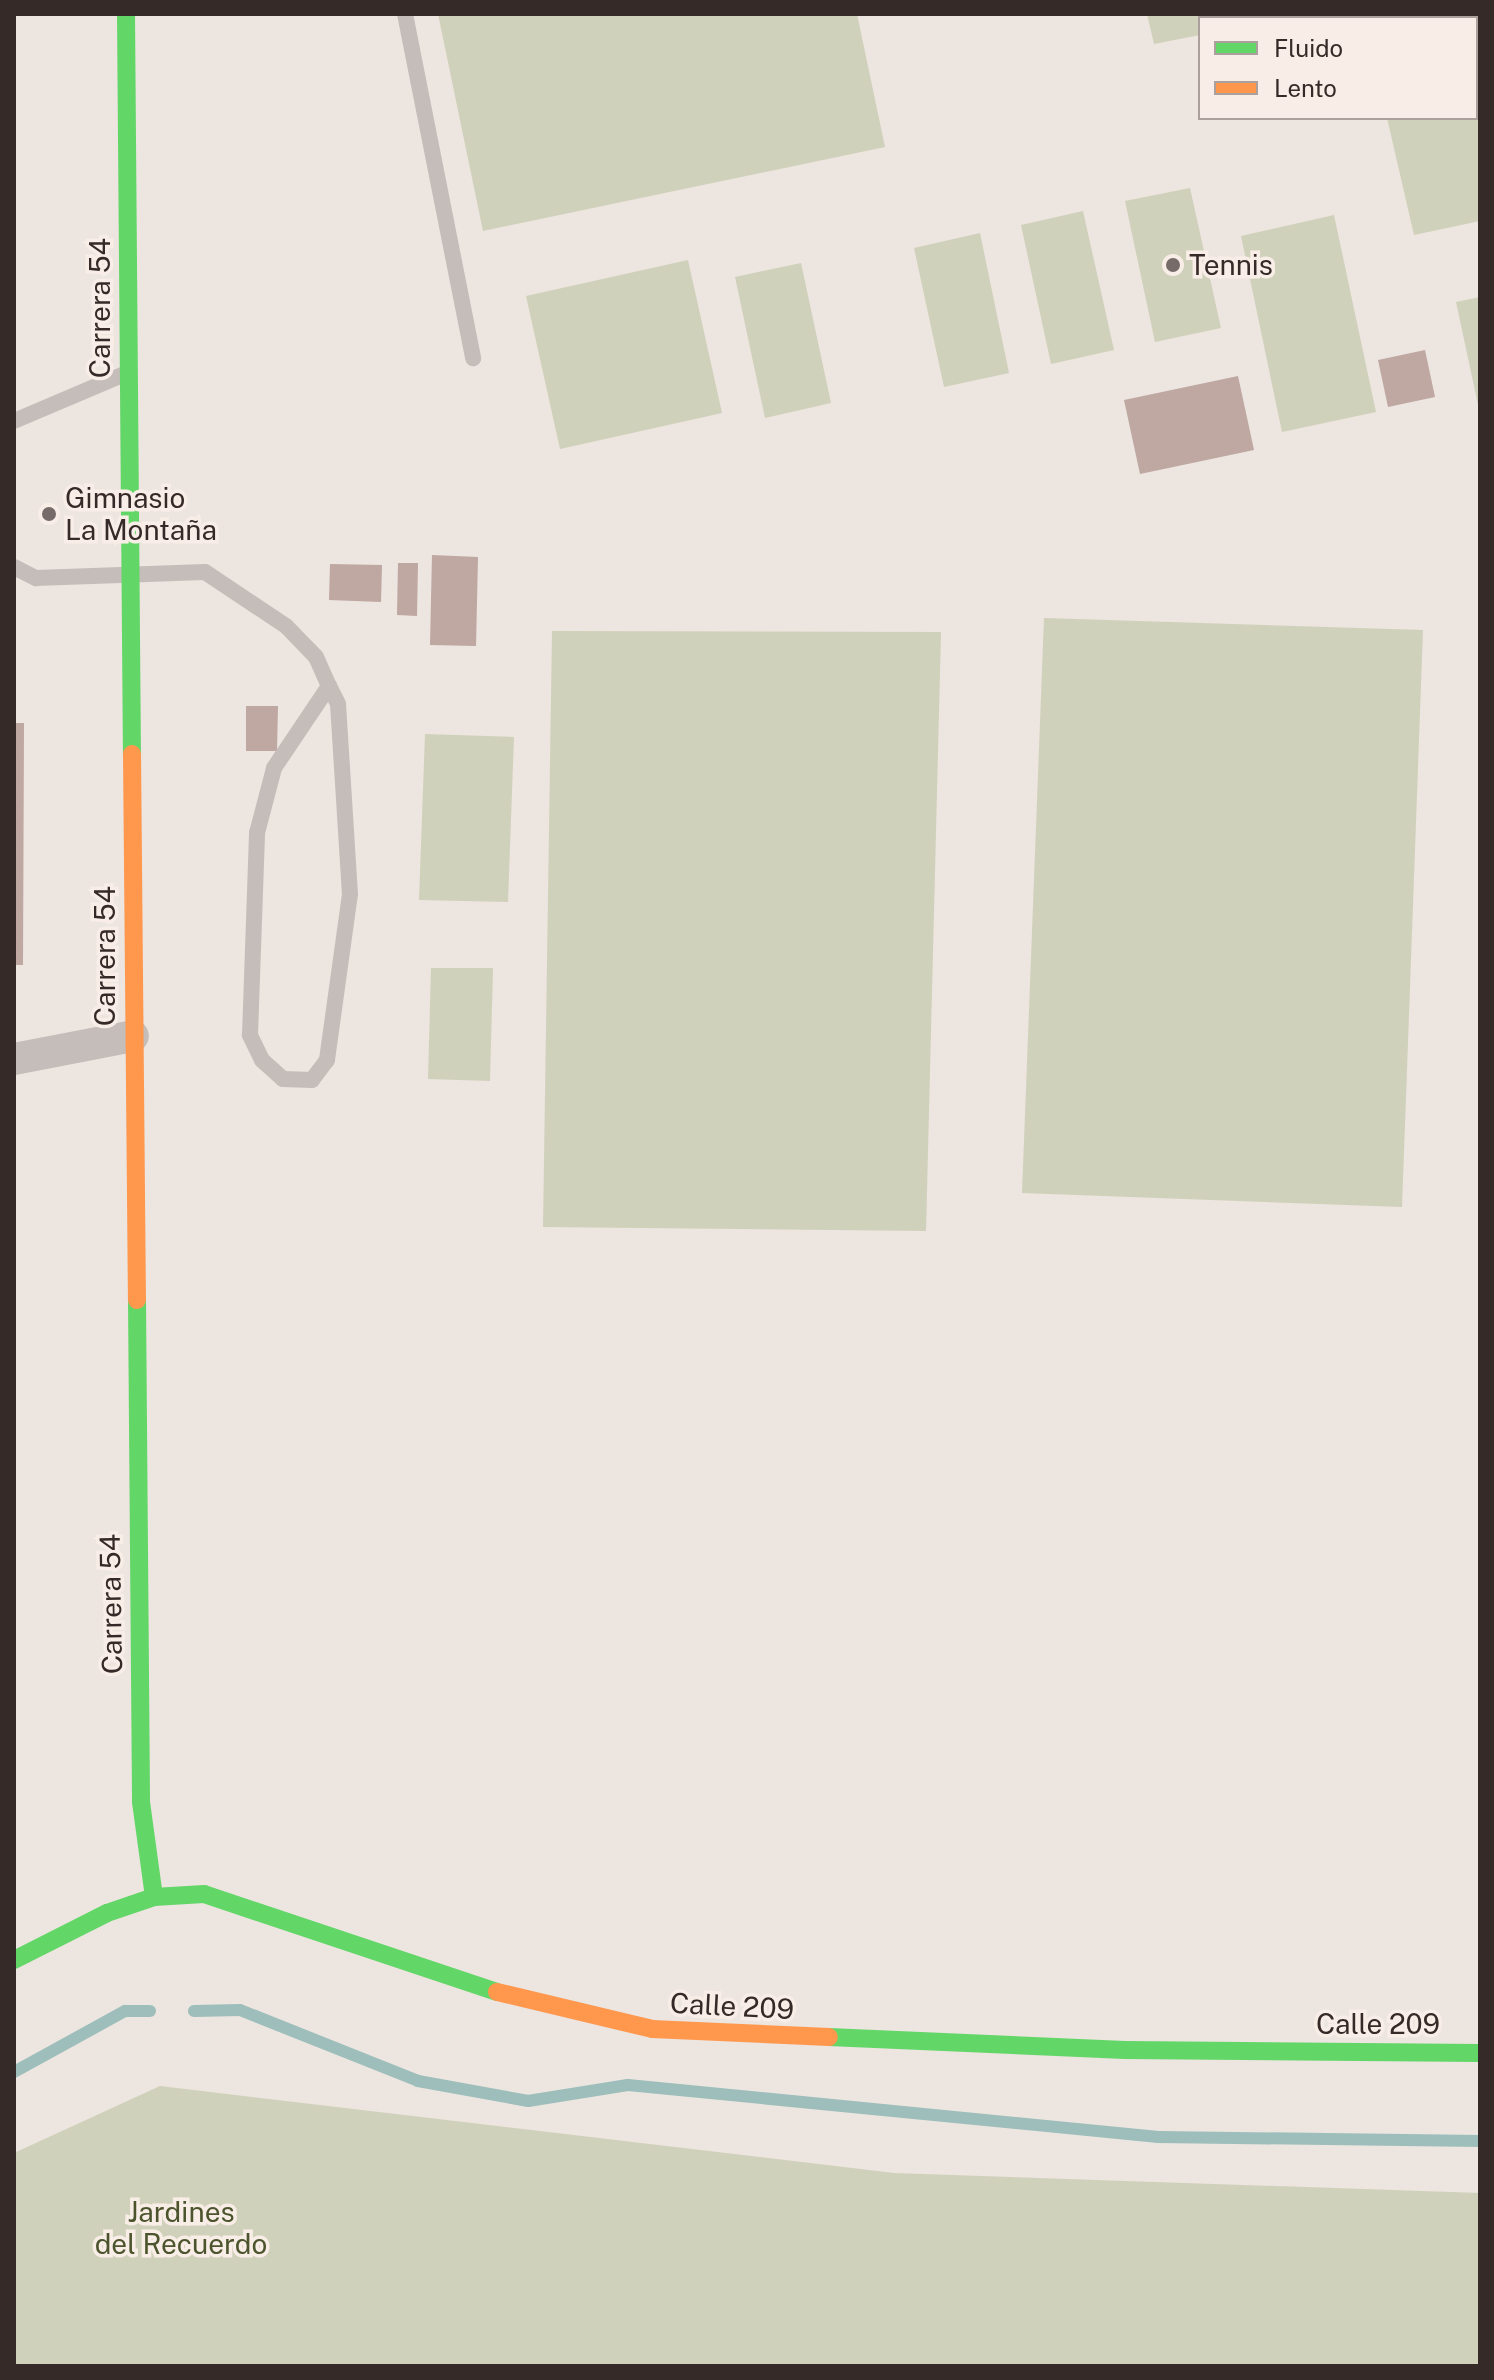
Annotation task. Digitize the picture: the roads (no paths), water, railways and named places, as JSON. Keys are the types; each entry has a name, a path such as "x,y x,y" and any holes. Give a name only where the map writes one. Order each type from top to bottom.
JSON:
{"street":[{"name":"Carrera 54","path":"126,14 141,1802 154,1897"},
{"path":"14,1059 133,1036"},
{"name":"Calle 209","path":"14,1960 154,1897 204,1894 247,1903 509,1996 652,2029 1047,2048 1480,2053"}],"lane":[{"path":"405,14 473,358"},
{"path":"14,421 128,373"},
{"path":"14,567 36,578 131,578 205,572 233,586 286,626 316,657 329,686 339,717 350,894 336,1032 312,1080 283,1079 262,1060 250,1035 257,833 274,768 329,686"}],"waterway":[{"path":"194,2011 240,2010 418,2081 528,2101 628,2085 1158,2137 1480,2141"},
{"path":"14,2072 125,2011 150,2011"}],"place":[{"name":"Tennis","path":"1173,265"},
{"name":"Gimnasio La Montaña","path":"49,514"}],"park label":[{"name":"Jardines del Recuerdo","path":"181,2228"}]}
